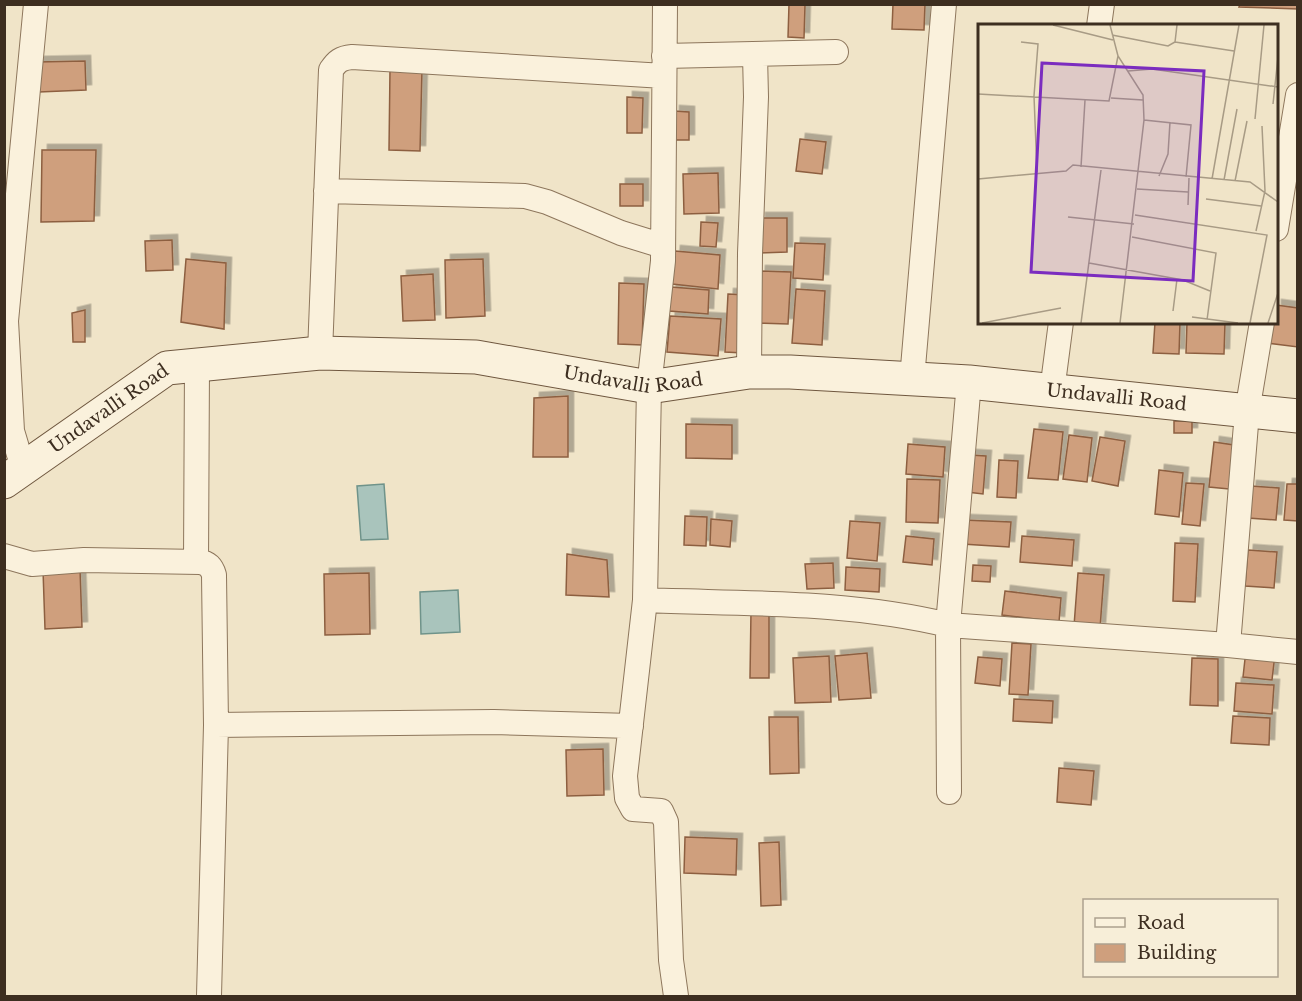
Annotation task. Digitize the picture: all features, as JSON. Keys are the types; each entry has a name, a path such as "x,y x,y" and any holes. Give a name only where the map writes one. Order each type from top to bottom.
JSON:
{"main road":[{"name":"Undavalli Road","path":"14,475 167,368 320,352 476,357 650,387 749,372 790,372 969,382 1298,416"}],"street":[{"path":"14,475 6,321 36,4"},
{"path":"666,4 663,246 650,387 645,600 625,776 628,804 633,808 661,812 666,822 671,960 676,996"},
{"path":"912,379 944,4"},
{"path":"1099,24 1101,4"},
{"path":"320,352 331,70 336,62 352,57 664,66 755,55 836,52"},
{"path":"749,372 755,55"},
{"path":"1278,217 1298,94"},
{"path":"326,191 525,196 547,202 621,233 663,246"},
{"path":"1052,391 1061,324"},
{"path":"1228,645 1248,412 1262,324"},
{"path":"196,562 197,365"},
{"path":"949,792 948,625 969,382"},
{"path":"4,556 32,564 84,560 196,562 205,563 214,575 216,725 209,996"},
{"path":"645,600 831,606 915,617 948,625 1298,652"},
{"path":"216,725 494,722 631,726"}],"water":[{"path":"384,484 388,539 361,540 357,486"},
{"path":"458,590 460,632 421,634 420,592"}],"building":[{"path":"789,4 805,5 804,38 788,37"},
{"path":"893,4 925,4 924,30 892,29"},
{"path":"1240,4 1298,4 1298,9 1239,7"},
{"path":"85,61 86,90 39,92 37,62"},
{"path":"390,69 422,69 420,151 389,150"},
{"path":"627,97 643,98 642,133 627,133"},
{"path":"674,111 689,112 689,140 674,140"},
{"path":"800,139 826,142 822,174 796,171"},
{"path":"42,150 96,150 94,221 41,222"},
{"path":"718,173 719,213 684,214 683,174"},
{"path":"620,184 643,184 643,206 620,206"},
{"path":"760,218 787,218 787,252 760,253"},
{"path":"701,222 718,223 716,247 700,246"},
{"path":"172,240 173,270 146,271 145,241"},
{"path":"795,243 825,244 823,280 793,278"},
{"path":"675,251 720,255 718,289 672,284"},
{"path":"186,259 226,263 224,329 181,322"},
{"path":"483,259 485,316 446,318 445,260"},
{"path":"760,271 791,272 788,324 757,323"},
{"path":"433,274 435,320 403,321 401,276"},
{"path":"619,283 644,284 642,345 618,344"},
{"path":"671,287 709,290 708,314 669,311"},
{"path":"796,289 825,291 822,345 792,343"},
{"path":"728,294 746,295 743,353 725,352"},
{"path":"1278,305 1298,308 1298,347 1267,343 1270,324 1278,324"},
{"path":"85,310 85,342 73,342 72,313"},
{"path":"670,316 721,319 718,356 667,352"},
{"path":"1155,324 1180,324 1179,354 1153,353"},
{"path":"1187,324 1225,324 1224,354 1186,353"},
{"path":"568,396 568,457 533,457 534,398"},
{"path":"1174,421 1192,421 1192,433 1174,433"},
{"path":"686,424 732,425 732,459 686,458"},
{"path":"1034,429 1063,432 1058,480 1028,478"},
{"path":"1069,435 1092,438 1087,482 1063,479"},
{"path":"1100,437 1125,441 1118,486 1092,481"},
{"path":"1214,442 1234,445 1229,489 1209,487"},
{"path":"908,444 945,447 943,477 906,474"},
{"path":"970,455 986,456 983,494 967,492"},
{"path":"999,460 1018,461 1016,498 997,497"},
{"path":"1159,470 1183,473 1179,517 1155,514"},
{"path":"907,479 940,480 938,523 906,522"},
{"path":"1186,483 1204,484 1200,526 1182,524"},
{"path":"1287,484 1298,484 1298,521 1284,520"},
{"path":"1251,486 1279,488 1276,520 1248,518"},
{"path":"685,516 707,517 706,546 684,545"},
{"path":"711,519 732,521 730,547 710,545"},
{"path":"963,520 1011,522 1009,547 962,544"},
{"path":"850,521 880,523 877,561 847,558"},
{"path":"906,536 934,539 932,565 903,562"},
{"path":"1022,536 1074,540 1072,566 1020,562"},
{"path":"1175,543 1198,544 1195,602 1173,601"},
{"path":"1248,550 1277,552 1274,588 1245,586"},
{"path":"567,554 607,560 609,597 566,595"},
{"path":"833,563 834,588 807,589 805,564"},
{"path":"973,565 991,566 990,582 972,581"},
{"path":"846,567 880,569 879,592 845,590"},
{"path":"80,569 82,627 45,629 43,570"},
{"path":"369,573 370,634 325,635 324,574"},
{"path":"1078,573 1104,575 1100,628 1074,626"},
{"path":"1005,591 1061,598 1059,622 1002,615"},
{"path":"751,611 769,611 769,678 750,678"},
{"path":"1012,643 1031,644 1028,695 1009,694"},
{"path":"1246,650 1275,654 1272,680 1243,677"},
{"path":"867,653 871,698 839,700 835,656"},
{"path":"829,656 831,702 795,703 793,658"},
{"path":"978,657 1002,659 1000,686 975,683"},
{"path":"1192,658 1218,659 1218,706 1190,705"},
{"path":"1236,683 1274,685 1272,714 1234,711"},
{"path":"1014,699 1053,701 1052,723 1013,721"},
{"path":"1233,716 1270,718 1269,745 1231,743"},
{"path":"769,717 798,717 799,773 770,774"},
{"path":"603,749 604,795 567,796 566,750"},
{"path":"1059,768 1094,771 1091,805 1057,802"},
{"path":"685,837 737,839 736,875 684,873"},
{"path":"779,842 781,905 761,906 759,843"}]}
